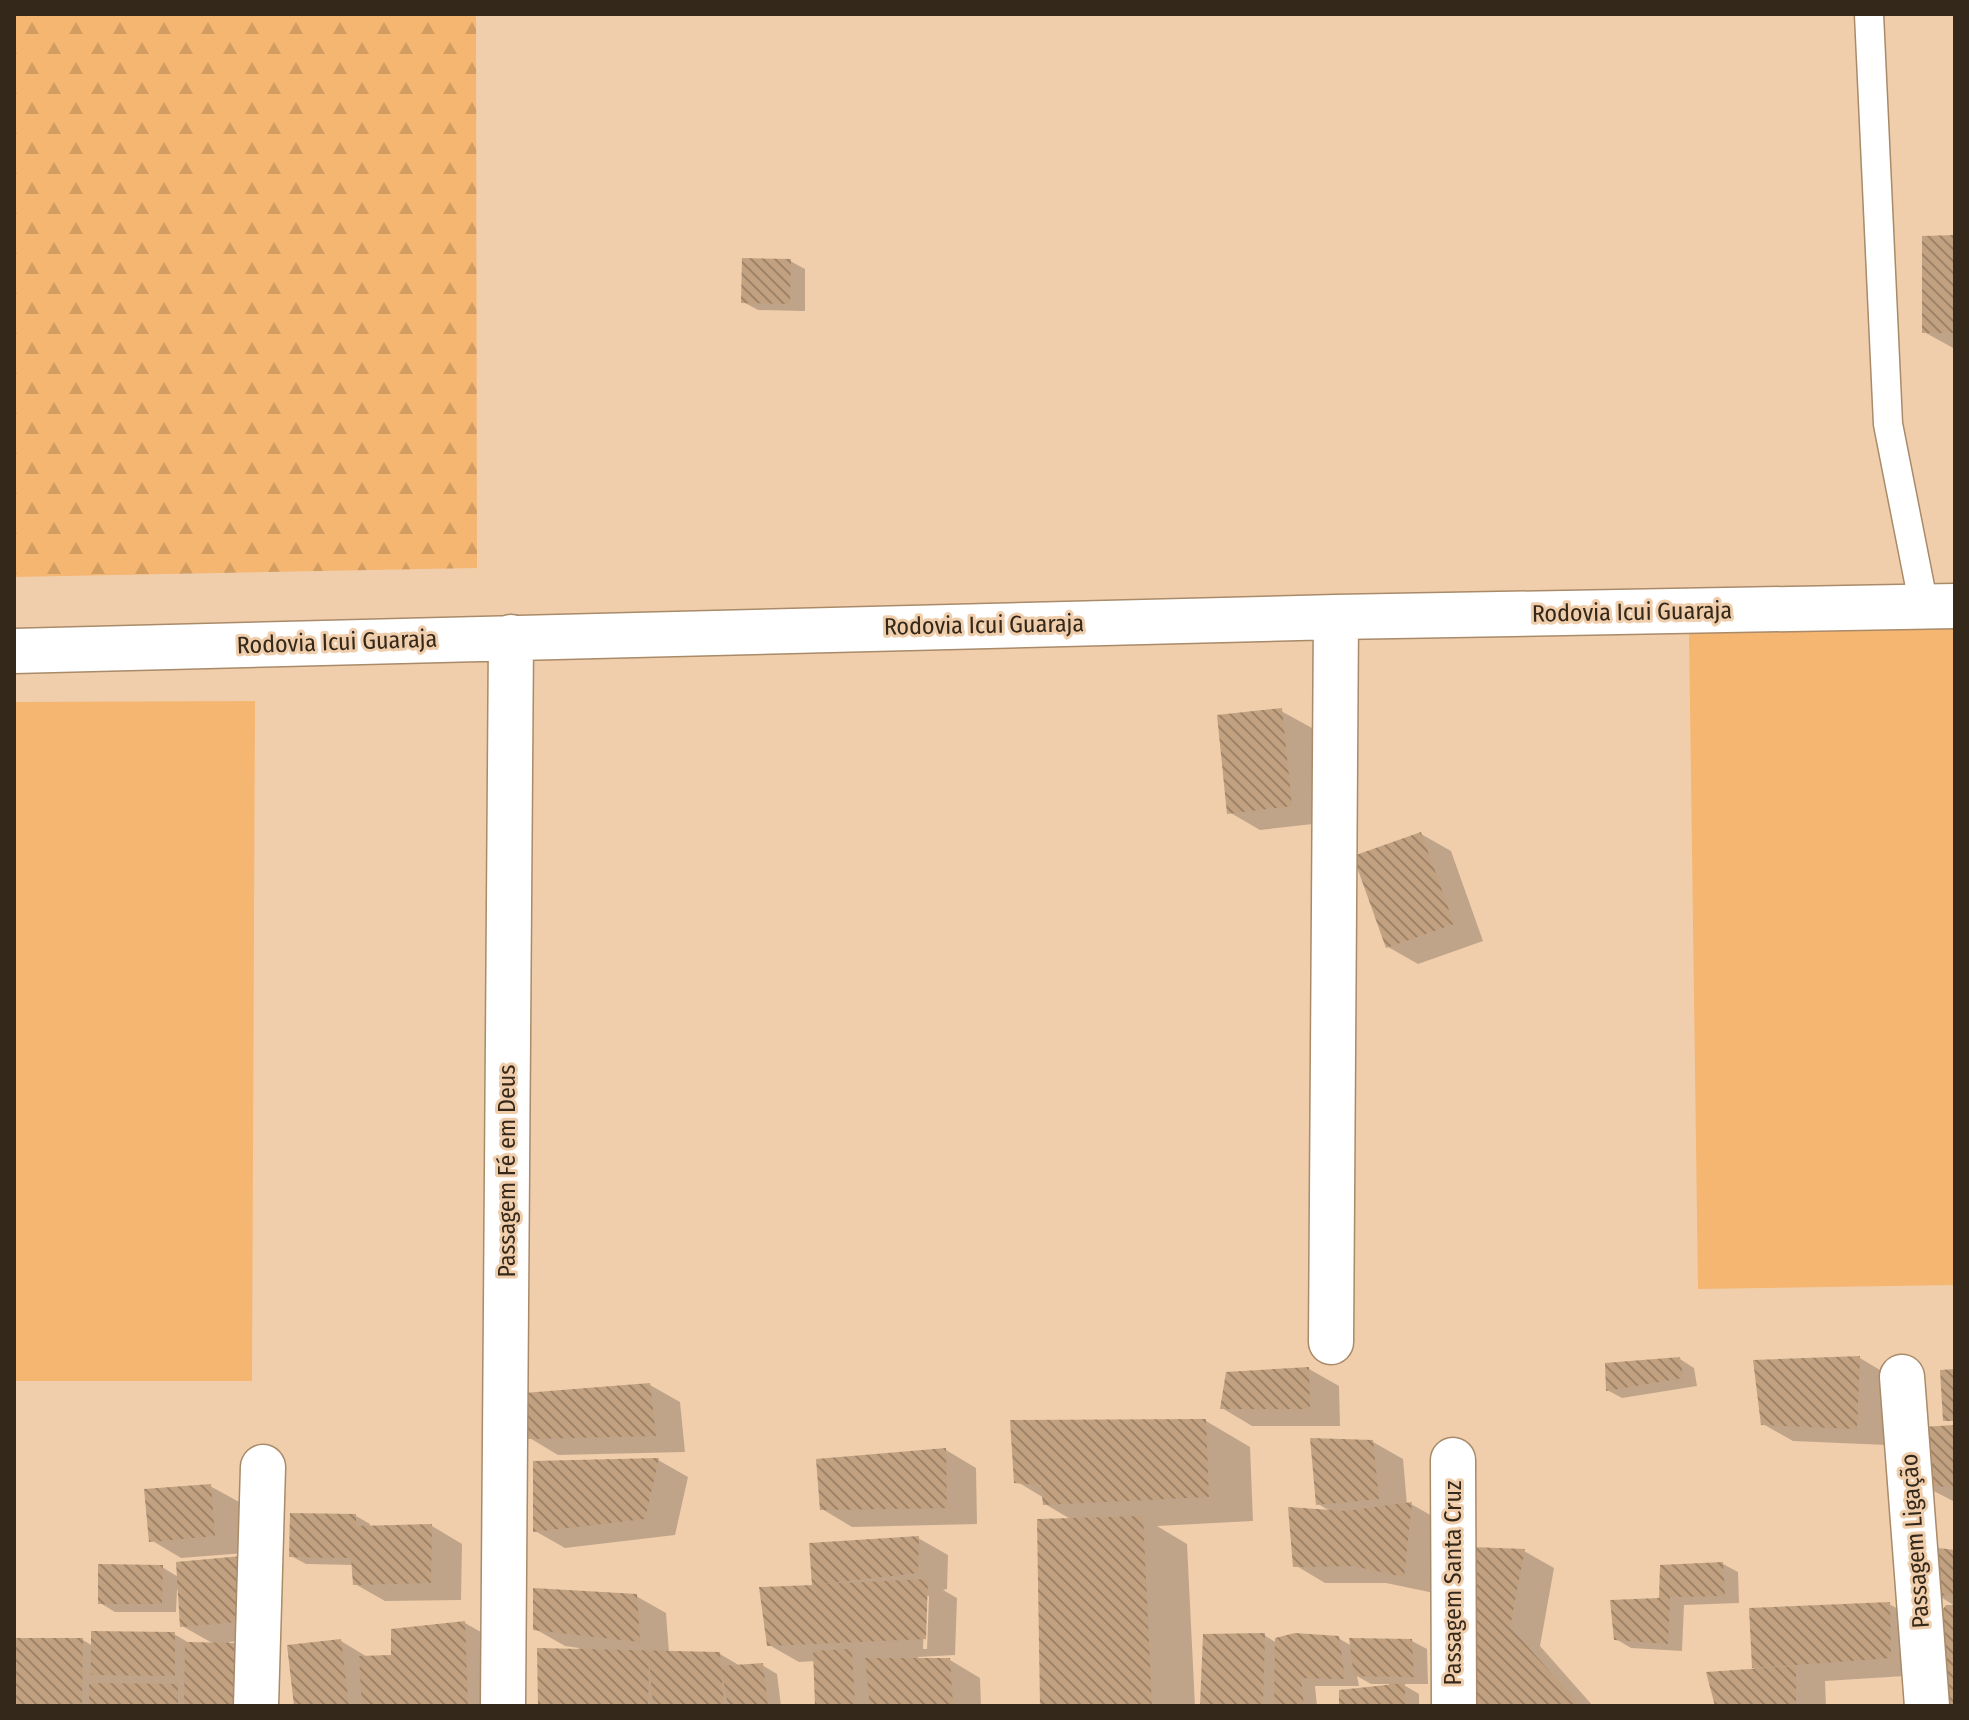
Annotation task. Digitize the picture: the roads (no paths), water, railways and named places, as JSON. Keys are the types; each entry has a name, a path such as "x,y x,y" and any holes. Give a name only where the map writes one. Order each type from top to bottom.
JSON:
{"street":[{"name":"Rodovia Icui Guaraja","path":"14,651 1336,617 1940,606"},
{"path":"1331,1342 1336,617"},
{"name":"Passagem Fé em Deus","path":"503,1706 511,637"},
{"name":"Passagem Ligação","path":"1902,1377 1927,1706"},
{"name":"Passagem Santa Cruz","path":"1453,1460 1454,1706"},
{"path":"256,1706 263,1467"}],"lane":[{"path":"1869,14 1888,424 1940,606"}]}
